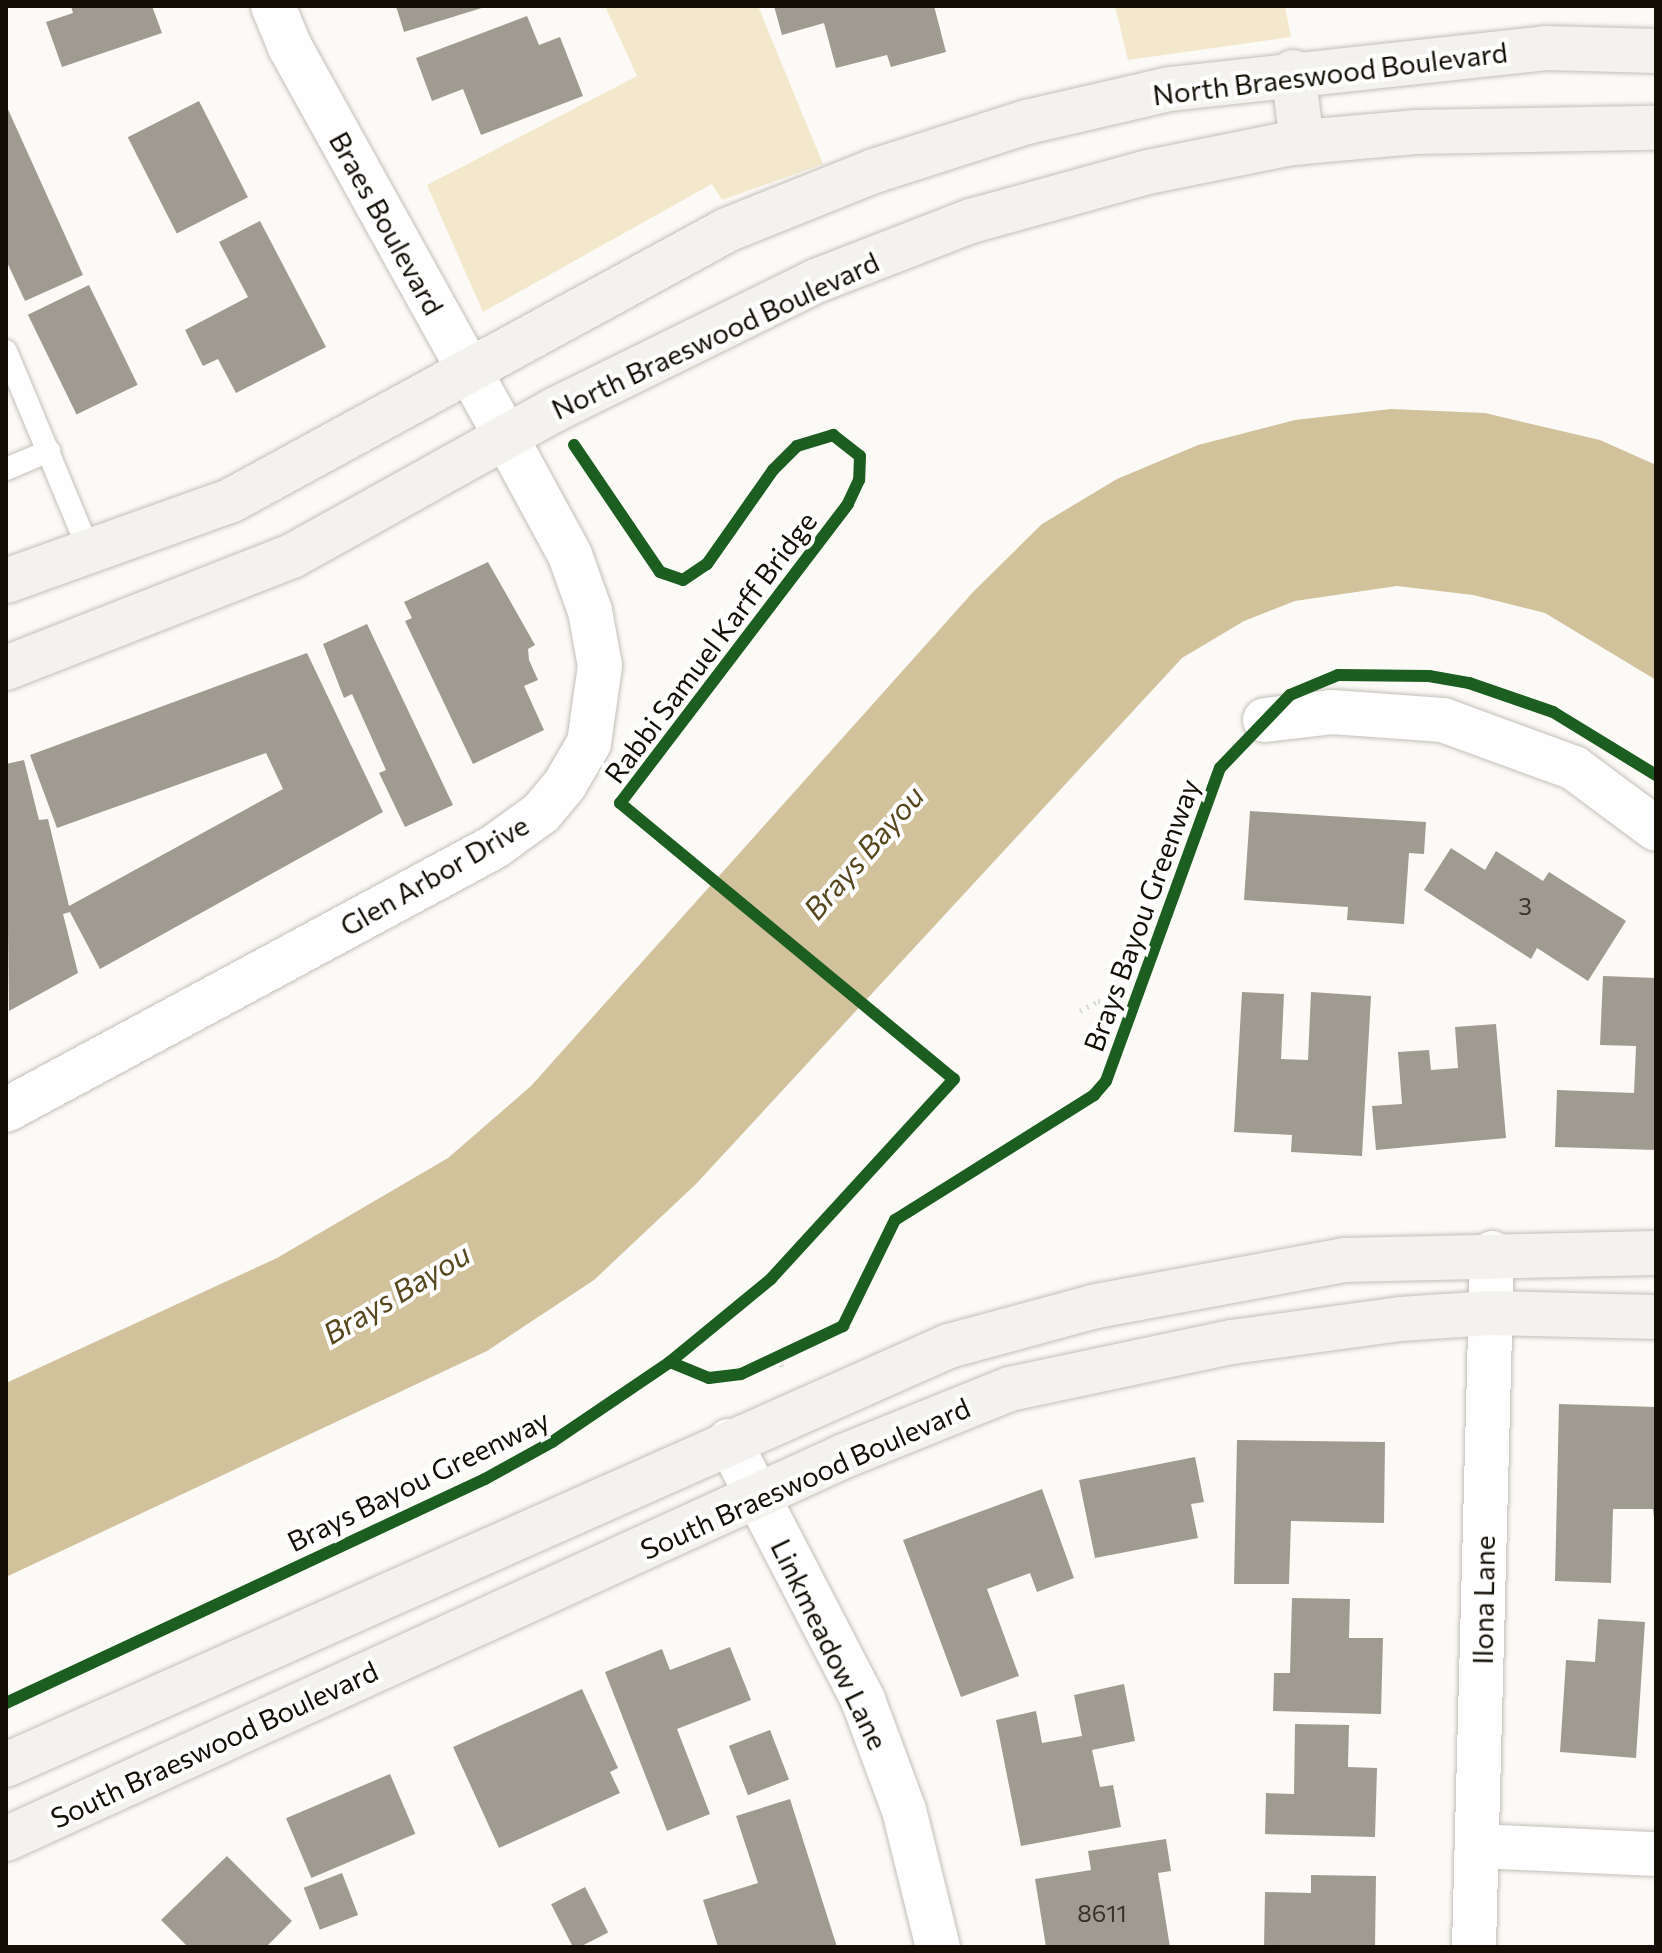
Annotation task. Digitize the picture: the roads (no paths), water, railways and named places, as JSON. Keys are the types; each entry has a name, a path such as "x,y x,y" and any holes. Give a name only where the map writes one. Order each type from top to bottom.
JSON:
{"main road":[{"name":"North Braeswood Boulevard","path":"6,581 91,555 230,501 470,373 727,230 874,171 1041,119 1170,89 1293,72 1546,48 1656,51"},
{"path":"1293,72 1302,142"},
{"name":"North Braeswood Boulevard","path":"6,668 292,556 506,437 816,281 971,221 1148,172 1302,142 1475,130 1656,128"},
{"path":"6,1765 729,1441 949,1346 1096,1306 1344,1260 1492,1253 1656,1253"},
{"name":"South Braeswood Boulevard","path":"6,1839 758,1496 1010,1389 1232,1342 1491,1313 1656,1317"}],"street":[{"name":"Braes Boulevard","path":"273,6 506,437"},
{"name":"Glen Arbor Drive","path":"6,1110 494,847 541,813 565,784 589,743 600,666 590,611 570,555 506,437"},
{"path":"1265,720 1332,712 1443,720 1574,768 1656,829"},
{"name":"Ilona Lane","path":"1474,1947 1492,1253"},
{"name":"Linkmeadow Lane","path":"729,1441 863,1700 904,1810 938,1947"},
{"path":"1477,1846 1656,1854"}],"lane":[{"path":"6,351 91,555"},
{"path":"6,469 49,451"}],"water":[{"name":"Brays Bayou","path":"1391,409 1485,413 1600,440 1656,465 1656,680 1545,613 1473,595 1397,586 1295,601 1244,621 1182,658 696,1184 594,1280 487,1351 6,1577 6,1383 277,1258 448,1158 531,1086 974,591 1042,524 1117,479 1198,445 1295,420"}]}
